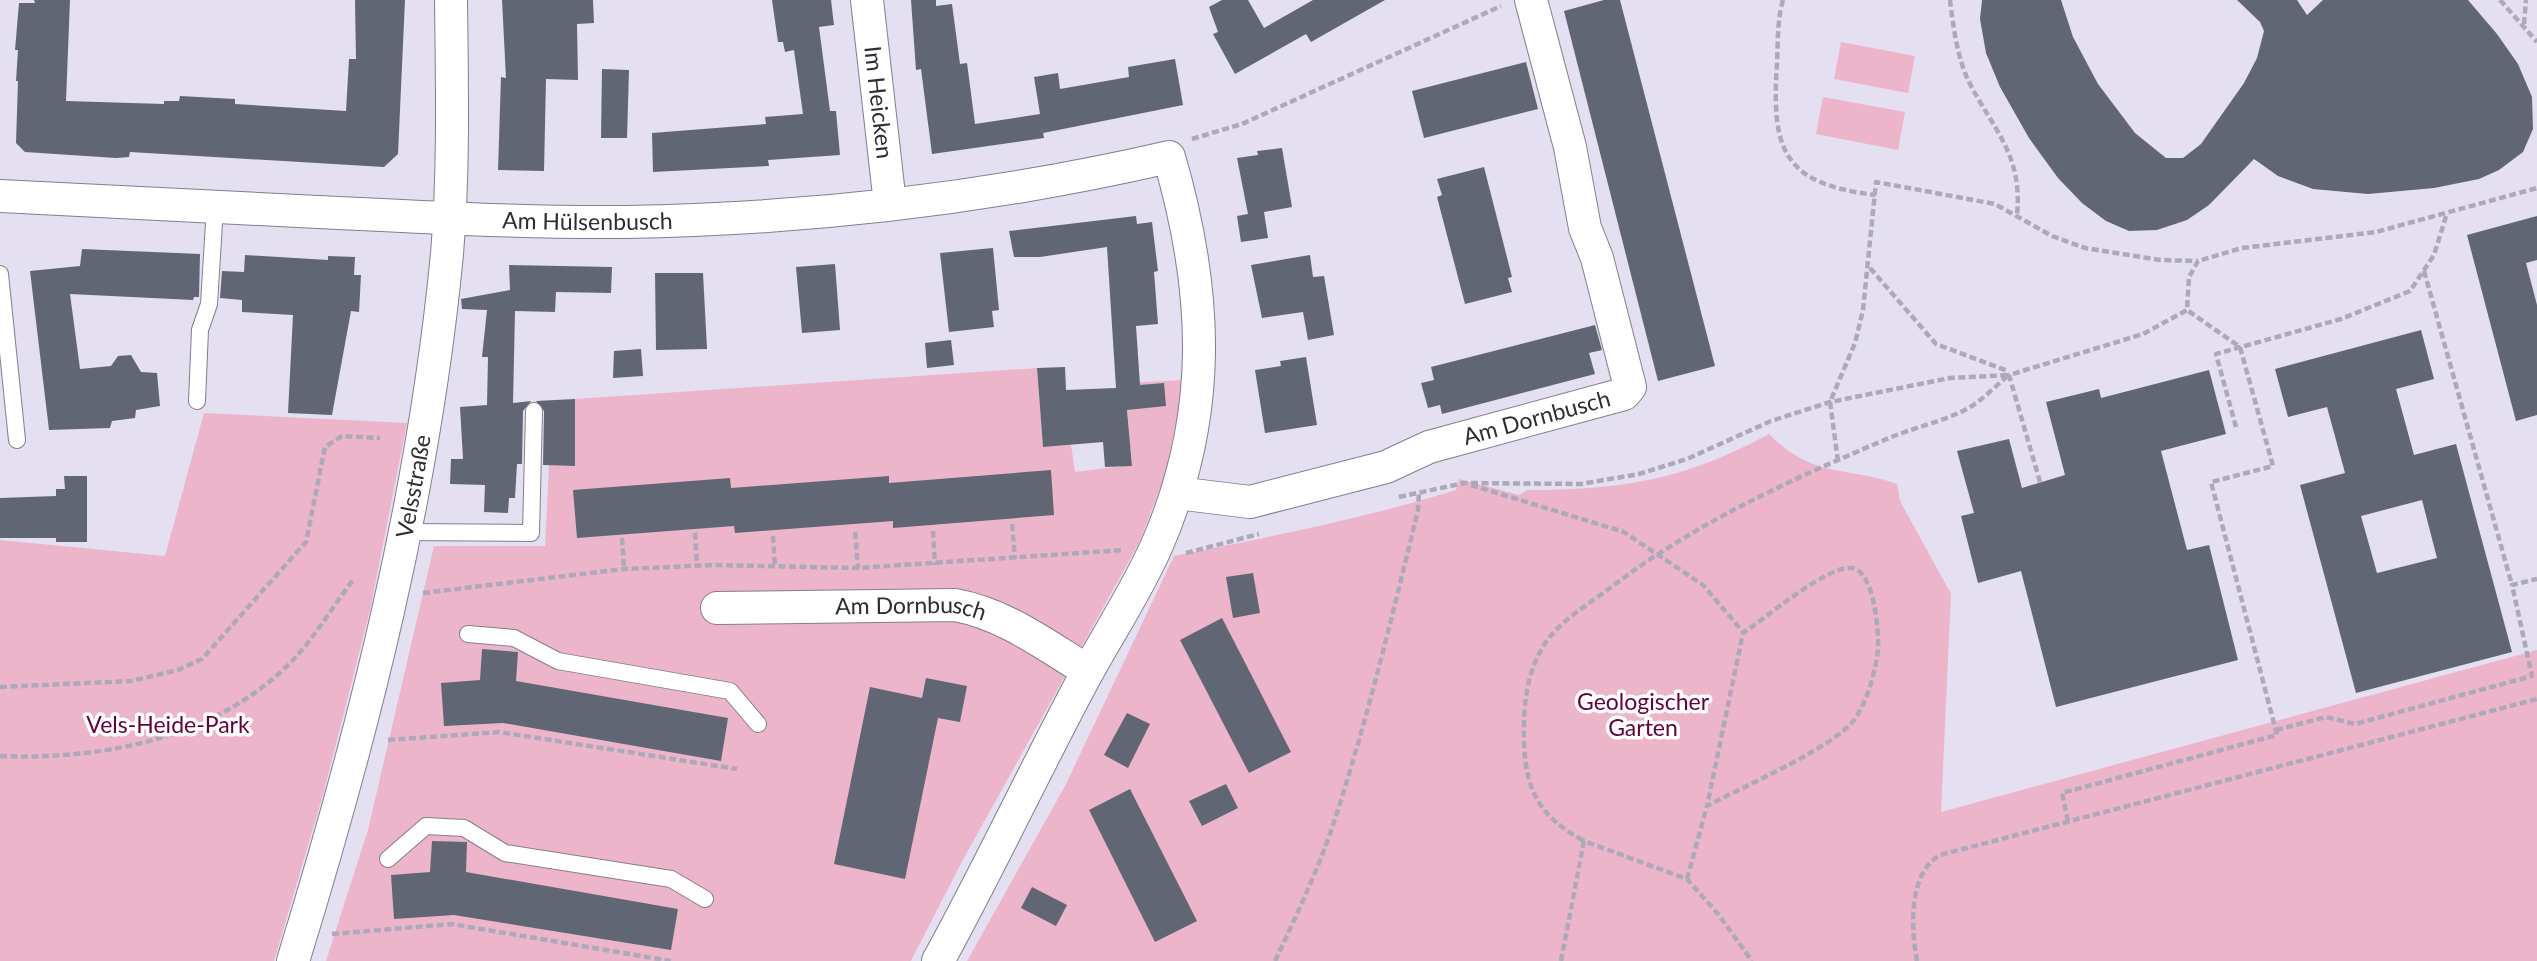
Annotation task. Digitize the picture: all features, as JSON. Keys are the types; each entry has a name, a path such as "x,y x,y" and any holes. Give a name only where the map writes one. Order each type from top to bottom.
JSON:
{"street":[{"name":"Velsstraße","path":"297,949 356,742 391,597 423,428 449,218 453,122 451,0"},
{"name":"Im Heicken","path":"867,0 890,204"},
{"name":"Am Dornbusch","path":"1177,493 1250,502 1386,467 1429,447 1624,394 1630,387 1597,258 1585,228 1570,147 1518,2"},
{"name":"Am Hülsenbusch","path":"0,196 449,218 624,222 766,216 890,204 1015,188 1169,157"},
{"path":"938,961 1088,671 1156,547 1177,493 1193,418 1200,331 1199,295 1188,221 1169,157"},
{"name":"Am Dornbusch","path":"717,608 955,605 983,610 1088,671"}],"lane":[{"path":"197,401 200,331 209,304 215,207"},
{"path":"0,274 17,440"},
{"path":"404,532 531,533 534,411"},
{"path":"468,634 514,638 558,661 730,691 758,724"},
{"path":"388,859 426,826 464,828 481,835 505,853 671,879 705,899"}],"path":[{"path":"1783,0 1773,104 1776,130 1786,152 1802,172 1817,183 1838,191 1875,195"},
{"path":"1950,0 1967,77 2006,142 2014,163 2019,190 2017,215"},
{"path":"2500,0 2524,24 2537,42"},
{"path":"2524,24 2526,0"},
{"path":"1169,157 1194,137 1242,124 1518,2"},
{"path":"1838,461 1829,402 1855,343 1870,268 1876,182 1995,204 2052,236 2085,248 2149,258 2198,261 2242,248 2376,232 2537,188"},
{"path":"2236,427 2216,354 2341,319 2410,291 2434,255 2448,212"},
{"path":"2187,310 2189,277 2198,261"},
{"path":"1870,268 1936,344 2009,373"},
{"path":"2276,730 2326,717 2355,724 2535,678 2512,585 2424,271"},
{"path":"2068,821 2062,793 2277,735 2211,482 2273,466 2240,347 2187,310"},
{"path":"1392,499 1464,483 1581,484 1639,474 1688,459 1771,421 1829,402 1950,378 2009,373 2143,334 2187,310"},
{"path":"1752,961 1718,914 1687,879 1584,841 1558,826 1533,791 1524,750 1523,711 1530,677 1548,639 1571,618 1656,553 1765,491 1965,410 2009,373"},
{"path":"2009,373 2040,482"},
{"path":"0,687 131,681 178,670 202,659 306,542 325,447 342,436 380,438"},
{"path":"1464,483 1624,532 1703,585 1743,633"},
{"path":"1275,961 1312,883 1335,819 1384,647 1418,510 1419,492"},
{"path":"1012,524 1015,559"},
{"path":"391,597 624,569 935,565 1156,547 1179,554 1272,530"},
{"path":"933,531 935,565"},
{"path":"856,532 858,568"},
{"path":"695,533 697,566"},
{"path":"773,536 775,568"},
{"path":"622,538 624,569"},
{"path":"1687,879 1707,806 1743,633 1838,569 1852,568 1862,572 1870,584 1878,650 1863,704 1854,720 1821,745 1707,806"},
{"path":"2512,585 2537,579"},
{"path":"0,756 79,754 140,743 185,730 247,700 292,660 353,580"},
{"path":"1917,961 1914,905 1919,879 1929,861 1941,855 2537,699"},
{"path":"356,742 499,732 737,769"},
{"path":"1561,961 1584,841"},
{"path":"297,949 452,924 671,961"}],"green space":[{"path":"1841,42 1915,56 1908,93 1834,79"},
{"path":"1823,97 1905,112 1898,150 1816,134"},
{"path":"1037,368 1043,446 1071,445 1075,472 1132,465 1125,383 1184,380 1166,473 1139,543 960,865 911,961 326,961 368,830 434,546 545,546 549,465 575,466 575,399"},
{"name":"Vels-Heide-Park","path":"204,413 407,423 370,610 324,791 274,961 0,961 0,540 165,556"},
{"name":"Geologischer Garten","path":"1769,434 1785,448 1815,465 1897,484 1900,501 1951,594 1941,812 2537,650 2537,961 967,961 1065,786 1174,556 1386,510 1456,490 1459,479 1519,495 1527,490 1593,488 1652,479 1709,462"}],"building":[{"path":"34,0 70,0 66,101 164,104 164,101 179,101 180,96 235,99 235,104 346,111 349,59 356,59 355,0 405,0 398,154 384,167 130,152 129,157 116,158 25,152 16,143 18,50 15,50 19,3 35,3"},
{"path":"502,0 593,0 594,23 577,24 578,80 546,79 544,171 498,170 501,77 506,78"},
{"path":"772,0 831,0 834,25 819,27 830,111 836,111 840,155 768,160 769,166 653,172 652,133 766,124 765,117 803,114 794,50 785,52 783,42 778,42"},
{"path":"911,0 936,0 936,6 952,4 960,64 967,63 975,124 1040,114 1034,77 1058,73 1060,89 1129,77 1128,67 1175,59 1183,105 1043,133 1044,138 932,154 921,69 916,70"},
{"path":"1222,0 1248,0 1264,28 1313,0 1385,0 1311,42 1306,34 1235,74 1213,34 1218,32 1209,7"},
{"path":"1604,0 1620,0 1715,366 1658,381 1564,11"},
{"path":"1982,0 2061,0 2073,37 2098,84 2135,133 2166,158 2183,158 2201,144 2244,83 2257,58 2264,31 2260,22 2237,0 2297,0 2307,15 2323,0 2468,0 2518,64 2532,97 2533,129 2523,152 2499,170 2479,179 2434,188 2368,194 2313,189 2278,176 2254,159 2209,205 2187,220 2157,230 2129,231 2106,221 2082,203 2058,178 2029,138 2000,87 1986,53 1980,19"},
{"path":"1526,62 1538,109 1424,138 1412,91"},
{"path":"602,69 629,70 627,138 601,138"},
{"path":"1282,148 1292,207 1264,212 1268,238 1241,242 1237,216 1248,214 1237,158 1258,155 1257,151"},
{"path":"1484,167 1512,277 1508,278 1512,292 1465,304 1437,197 1442,195 1437,179"},
{"path":"1136,216 1137,224 1152,222 1158,271 1154,272 1158,324 1136,326 1140,385 1164,383 1166,406 1127,410 1132,466 1105,467 1103,442 1043,447 1037,368 1065,367 1066,390 1116,388 1107,247 1040,257 1014,257 1009,231"},
{"path":"2537,216 2537,260 2526,263 2537,305 2537,415 2516,421 2467,235"},
{"path":"993,248 999,310 992,311 994,327 949,332 940,253"},
{"path":"82,249 200,254 199,297 194,297 193,300 70,294 80,369 111,366 118,356 131,355 141,372 157,373 160,406 136,410 135,418 112,421 110,428 49,430 30,271 80,266"},
{"path":"245,255 328,260 328,256 355,257 354,275 361,275 359,312 351,311 332,415 288,413 293,315 242,312 242,300 220,298 222,271 244,272"},
{"path":"1310,255 1313,277 1324,276 1334,335 1308,340 1303,312 1262,318 1251,265"},
{"path":"835,264 840,330 802,333 796,267"},
{"path":"509,265 612,267 611,293 556,292 555,312 515,311 513,403 531,401 523,411 522,464 517,464 515,498 509,498 508,513 484,512 485,485 450,484 451,459 463,459 460,407 487,405 488,357 482,357 487,310 462,309 461,299 510,290"},
{"path":"655,273 703,273 707,349 656,350"},
{"path":"1595,325 1602,350 1589,353 1595,374 1442,414 1440,405 1428,408 1421,383 1434,380 1431,367"},
{"path":"2421,330 2434,379 2396,389 2414,455 2456,444 2512,652 2356,693 2300,485 2345,473 2327,407 2288,417 2275,369","holes":["2422,500 2437,558 2377,573 2361,516"]},
{"path":"951,340 954,365 927,368 925,343"},
{"path":"641,349 643,376 613,378 614,351"},
{"path":"1306,357 1317,425 1265,433 1255,370 1281,366 1280,361"},
{"path":"2209,370 2226,434 2161,451 2187,550 2209,545 2238,660 2056,707 2021,571 1978,583 1961,516 1974,513 1957,451 2009,439 2022,488 2065,475 2046,402 2099,389 2101,398"},
{"path":"575,399 575,466 543,465 544,411 536,401"},
{"path":"1051,470 1054,515 893,528 893,521 735,533 734,526 577,538 573,490 730,478 731,488 889,476 889,483"},
{"path":"64,476 87,476 87,542 56,542 56,538 0,538 0,498 56,496 56,489 65,489"},
{"path":"1253,573 1260,613 1233,618 1226,577"},
{"path":"1222,618 1291,752 1249,773 1180,640"},
{"path":"482,649 518,652 516,681 728,718 721,761 503,723 444,726 441,683 480,680"},
{"path":"926,678 967,686 960,722 938,718 905,879 834,864 870,687 922,698"},
{"path":"1127,713 1150,724 1128,768 1104,755"},
{"path":"1226,784 1238,808 1202,826 1189,801"},
{"path":"1130,789 1197,921 1155,942 1089,810"},
{"path":"432,841 467,842 466,872 678,909 671,950 454,915 394,919 391,875 430,872"},
{"path":"1032,887 1067,905 1056,926 1021,908"}]}
